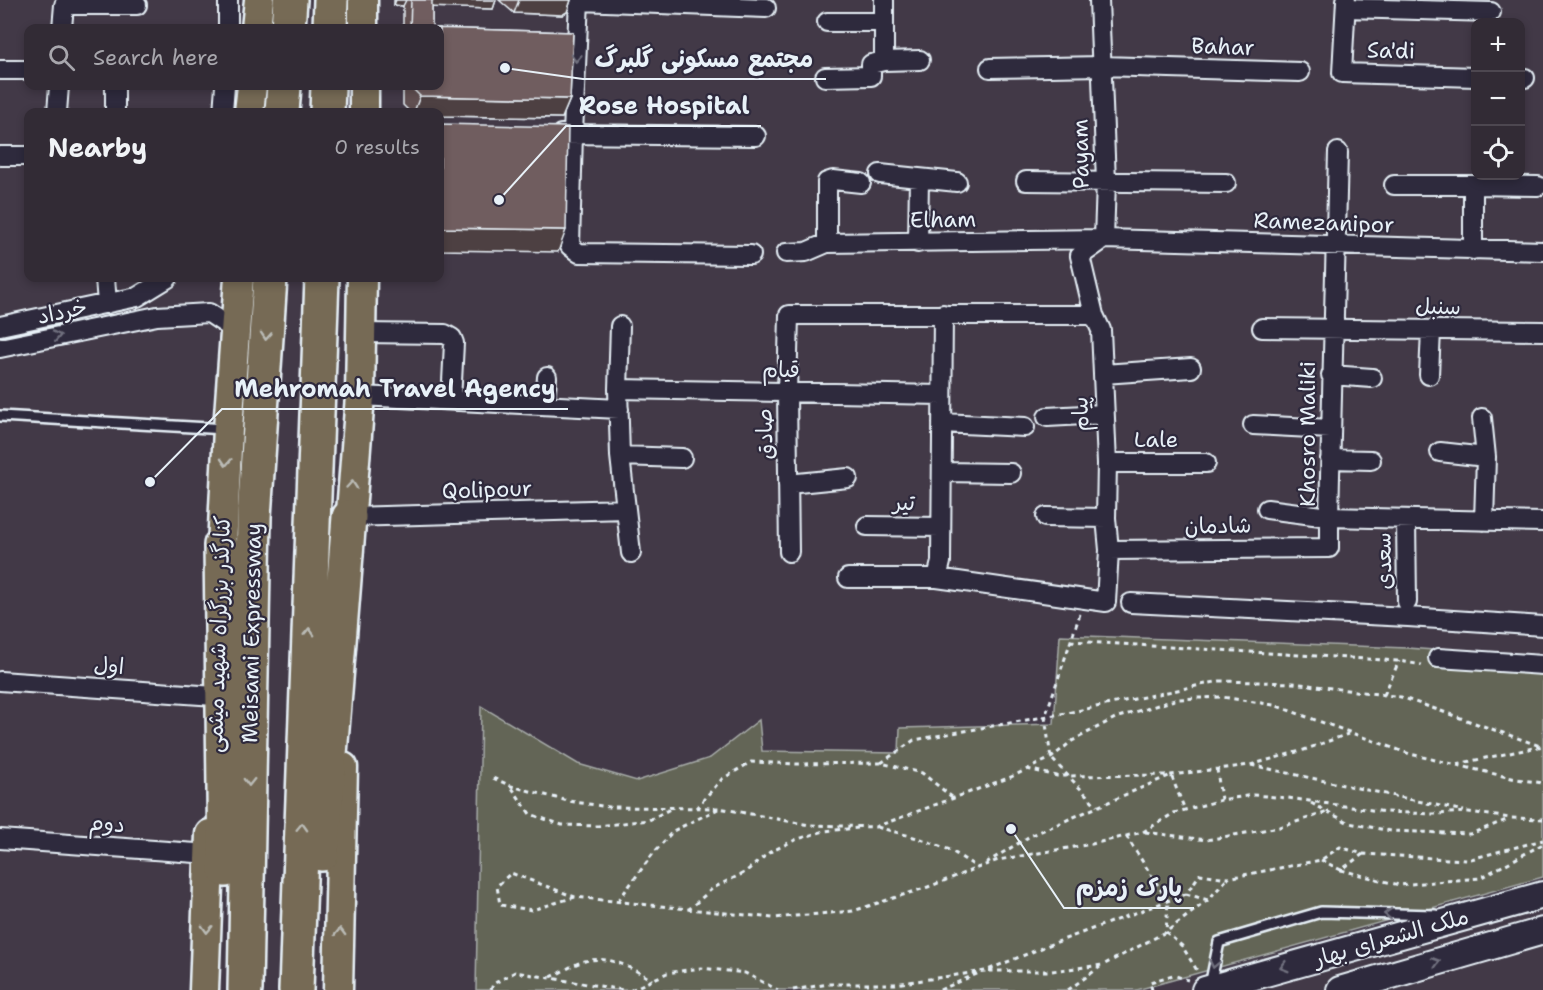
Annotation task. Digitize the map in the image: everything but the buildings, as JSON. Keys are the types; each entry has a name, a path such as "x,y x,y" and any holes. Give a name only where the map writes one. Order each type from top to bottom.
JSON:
{"highway":[{"path":"330,24 331,0"},
{"path":"264,6 284,24"},
{"path":"282,108 284,90"},
{"path":"327,108 328,90"},
{"name":"Meisami Expressway","path":"245,990 254,517 270,282"},
{"path":"296,990 322,282"},
{"path":"311,990 349,517"},
{"path":"221,545 226,903 232,990"}],"main road":[{"path":"363,0 363,24"},
{"path":"249,108 252,90"},
{"path":"364,90 364,108"},
{"name":"کنارگذر بزرگراه شهید میثمی","path":"204,990 221,545 239,282"},
{"path":"338,990 349,517 360,396 362,282"},
{"name":"ملک الشعرای بهار","path":"1205,990 1543,895"},
{"name":"ملک الشعرای بهار","path":"1340,990 1543,932"}],"street":[{"path":"228,0 228,24"},
{"path":"751,255 579,253 570,246 579,0 766,8"},
{"path":"884,0 884,61"},
{"name":"Payam","path":"1099,0 1106,182 1104,240"},
{"path":"62,24 63,4 136,4"},
{"path":"1346,4 1491,12"},
{"name":"Sa'di","path":"1346,4 1342,73 1471,76"},
{"path":"827,22 884,22"},
{"path":"825,77 871,76 871,64 884,61 921,60"},
{"path":"990,68 1102,66"},
{"name":"Bahar","path":"1102,66 1300,72"},
{"path":"0,70 24,70"},
{"path":"57,108 59,90"},
{"path":"115,90 115,108"},
{"path":"223,108 225,90"},
{"path":"539,134 756,136"},
{"name":"Khosro Maliki","path":"1338,152 1329,517 1543,522"},
{"path":"0,156 24,156"},
{"path":"880,174 957,182"},
{"path":"918,243 919,178"},
{"path":"827,243 827,182 833,180 861,183"},
{"path":"1026,181 1226,183"},
{"path":"1394,186 1538,186"},
{"path":"1473,186 1473,250"},
{"name":"Ramezanipor","path":"1104,240 1543,251"},
{"name":"Elham","path":"786,253 806,252 827,243 1104,240"},
{"name":"پیام","path":"1104,240 1080,256 1094,315 1101,330 1107,464 1106,518 1109,550 1106,602"},
{"path":"105,282 107,304"},
{"name":"خرداد","path":"0,326 137,297 161,282"},
{"name":"خرداد","path":"0,348 157,316 208,313 236,331"},
{"path":"938,578 941,562 944,314 1094,315"},
{"name":"صادق","path":"789,552 789,315 944,314"},
{"path":"620,326 618,389 620,456 631,553"},
{"name":"سنبل","path":"1262,328 1543,331"},
{"path":"1429,375 1431,330"},
{"path":"361,333 446,334 452,338 454,343 451,401"},
{"path":"1103,374 1191,368"},
{"path":"1331,375 1372,378"},
{"path":"545,405 547,377"},
{"name":"قیام","path":"618,389 942,395"},
{"path":"360,396 619,409"},
{"path":"1047,417 1103,414"},
{"path":"1482,418 1486,457 1484,520"},
{"path":"942,423 1025,427"},
{"path":"1253,425 1330,429"},
{"path":"1440,452 1486,457"},
{"path":"620,456 682,458"},
{"path":"1330,459 1371,460"},
{"name":"Lale","path":"1107,464 1206,463"},
{"path":"942,472 1011,473"},
{"path":"788,484 848,478"},
{"name":"Qolipour","path":"349,517 626,509"},
{"path":"1267,509 1329,517"},
{"path":"1046,517 1106,518"},
{"name":"شادمان","path":"1109,550 1329,548 1329,517"},
{"name":"سعدی","path":"1406,519 1407,602"},
{"name":"تیر","path":"867,526 941,527"},
{"path":"848,578 938,578 1106,602"},
{"path":"1131,603 1543,626"},
{"path":"1430,662 1543,664"},
{"name":"اول","path":"0,681 215,696"},
{"name":"دوم","path":"0,839 210,854"}],"lane":[{"path":"0,416 228,429"},
{"path":"1205,990 1219,942 1321,912 1467,916"}],"path":[{"path":"1097,806 1051,758 1045,717 1079,614 1106,602"},
{"path":"1070,641 1430,662"},
{"path":"1384,695 1399,661"},
{"path":"881,763 914,740 1045,717 1220,681 1293,683 1401,697 1542,746"},
{"path":"688,910 713,888 744,873 770,852 795,840 824,831 874,826 952,798 1051,758 1072,741 1114,718 1178,699 1222,697 1274,705 1410,754 1516,779 1543,783"},
{"path":"1027,769 1057,776 1070,776 1171,774 1217,769 1251,765 1304,750 1349,733"},
{"path":"1456,764 1542,746"},
{"path":"696,808 722,779 751,762 881,763 922,773 952,798"},
{"path":"1251,765 1469,812 1510,818 1543,819"},
{"path":"1217,769 1221,800"},
{"path":"977,868 1030,836 1171,774"},
{"path":"1171,774 1185,810"},
{"path":"493,778 511,786 568,801 609,807 719,808 809,825 874,826 950,850 977,868"},
{"path":"511,786 530,814 562,825 598,826 649,820 673,808"},
{"path":"575,897 532,910 500,905 497,886 511,873 575,897 773,918 854,911 928,887 998,860 1143,832 1174,813 1221,800 1253,795 1386,812 1434,814 1469,812"},
{"path":"1308,801 1349,823 1391,831 1470,834 1510,818"},
{"path":"618,902 651,855 673,831 719,808"},
{"path":"1143,832 1206,840 1280,827 1328,812"},
{"path":"1126,836 1168,901 1167,932 1182,946 1205,990"},
{"path":"940,990 1048,945 1186,894 1200,874 1228,878 1321,860 1340,847 1363,854 1467,860 1543,842"},
{"path":"1321,860 1341,870 1399,885 1480,878 1543,842"},
{"path":"1341,870 1363,854"},
{"path":"1068,990 1103,965 1167,932 1208,900 1228,878"},
{"path":"1186,894 1208,900"},
{"path":"550,978 585,962 611,960 652,980"},
{"path":"793,990 828,984 895,984 985,971 1051,971 1103,965"},
{"path":"631,990 667,973 701,969 745,973 778,990"},
{"path":"491,990 493,984 515,972 623,990"},
{"path":"1152,990 1150,982 1173,975"}],"green space":[{"path":"1060,635 1407,648 1543,658 1543,877 1137,990 476,990 481,706 578,764 637,781 710,758 759,720 762,751 899,753 900,728 1054,724"}],"place":[{"name":"مجتمع مسکونی گلبرگ","path":"505,68"},
{"name":"Rose Hospital","path":"499,200"},
{"name":"Mehromah Travel Agency","path":"150,482"},
{"name":"پارک زمزم","path":"1011,829"}]}
